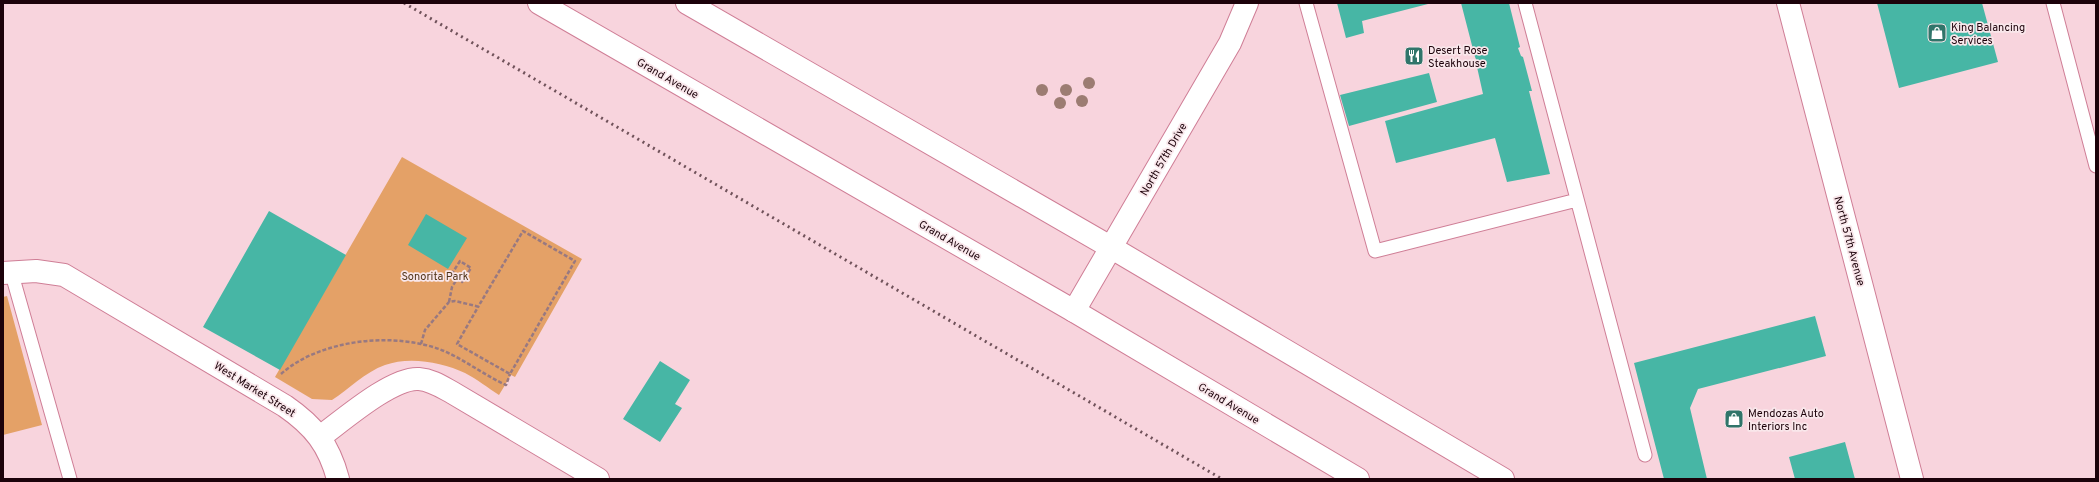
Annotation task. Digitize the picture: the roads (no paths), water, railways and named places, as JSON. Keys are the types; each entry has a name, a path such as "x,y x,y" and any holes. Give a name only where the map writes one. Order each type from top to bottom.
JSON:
{"main road":[{"name":"Grand Avenue","path":"539,3 1074,311 1358,479"},
{"path":"687,3 1112,248 1503,479"},
{"name":"North 57th Drive","path":"1074,311 1230,43 1246,3"},
{"name":"North 57th Avenue","path":"1788,3 1912,479"},
{"name":"West Market Street","path":"7,272 36,271 64,275 262,392 292,411 320,437 333,462 338,479"},
{"path":"320,437 400,381 418,379 433,382 453,393 598,479"}],"lane":[{"path":"1306,3 1375,251 1577,200"},
{"path":"1525,3 1645,455"},
{"path":"2053,3 2096,166"},
{"path":"7,272 70,479"}],"railway":[{"path":"404,3 1222,479"}],"place":[{"name":"King Balancing Services","path":"1937,33"},
{"name":"Desert Rose Steakhouse","path":"1414,56"},
{"name":"Mendozas Auto Interiors Inc","path":"1734,419"}],"park label":[{"name":"Sonorita Park","path":"435,276"}]}
